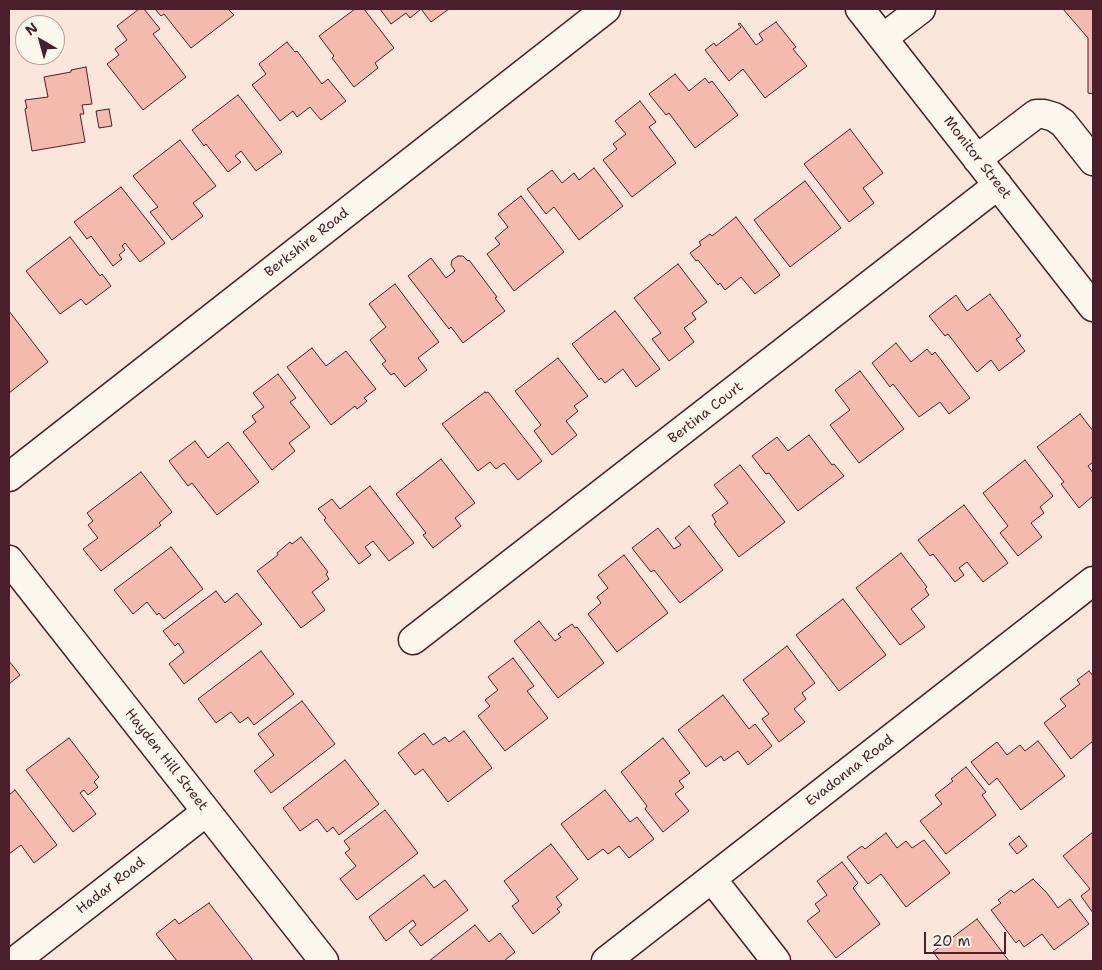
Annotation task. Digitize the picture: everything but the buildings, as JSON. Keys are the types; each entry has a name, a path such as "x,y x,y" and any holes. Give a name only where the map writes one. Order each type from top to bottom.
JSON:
{"street":[{"name":"Berkshire Road","path":"9,476 606,9"},
{"name":"Monitor Street","path":"860,9 1093,307"},
{"path":"883,38 920,9"},
{"path":"977,159 1036,114 1044,114 1064,123 1093,161"},
{"name":"Bertina Court","path":"413,640 998,185"},
{"name":"Hayden Hill Street","path":"9,560 324,961"},
{"name":"Evadonna Road","path":"606,961 1093,581"},
{"name":"Hadar Road","path":"15,961 206,812"},
{"path":"712,879 776,961"}]}
